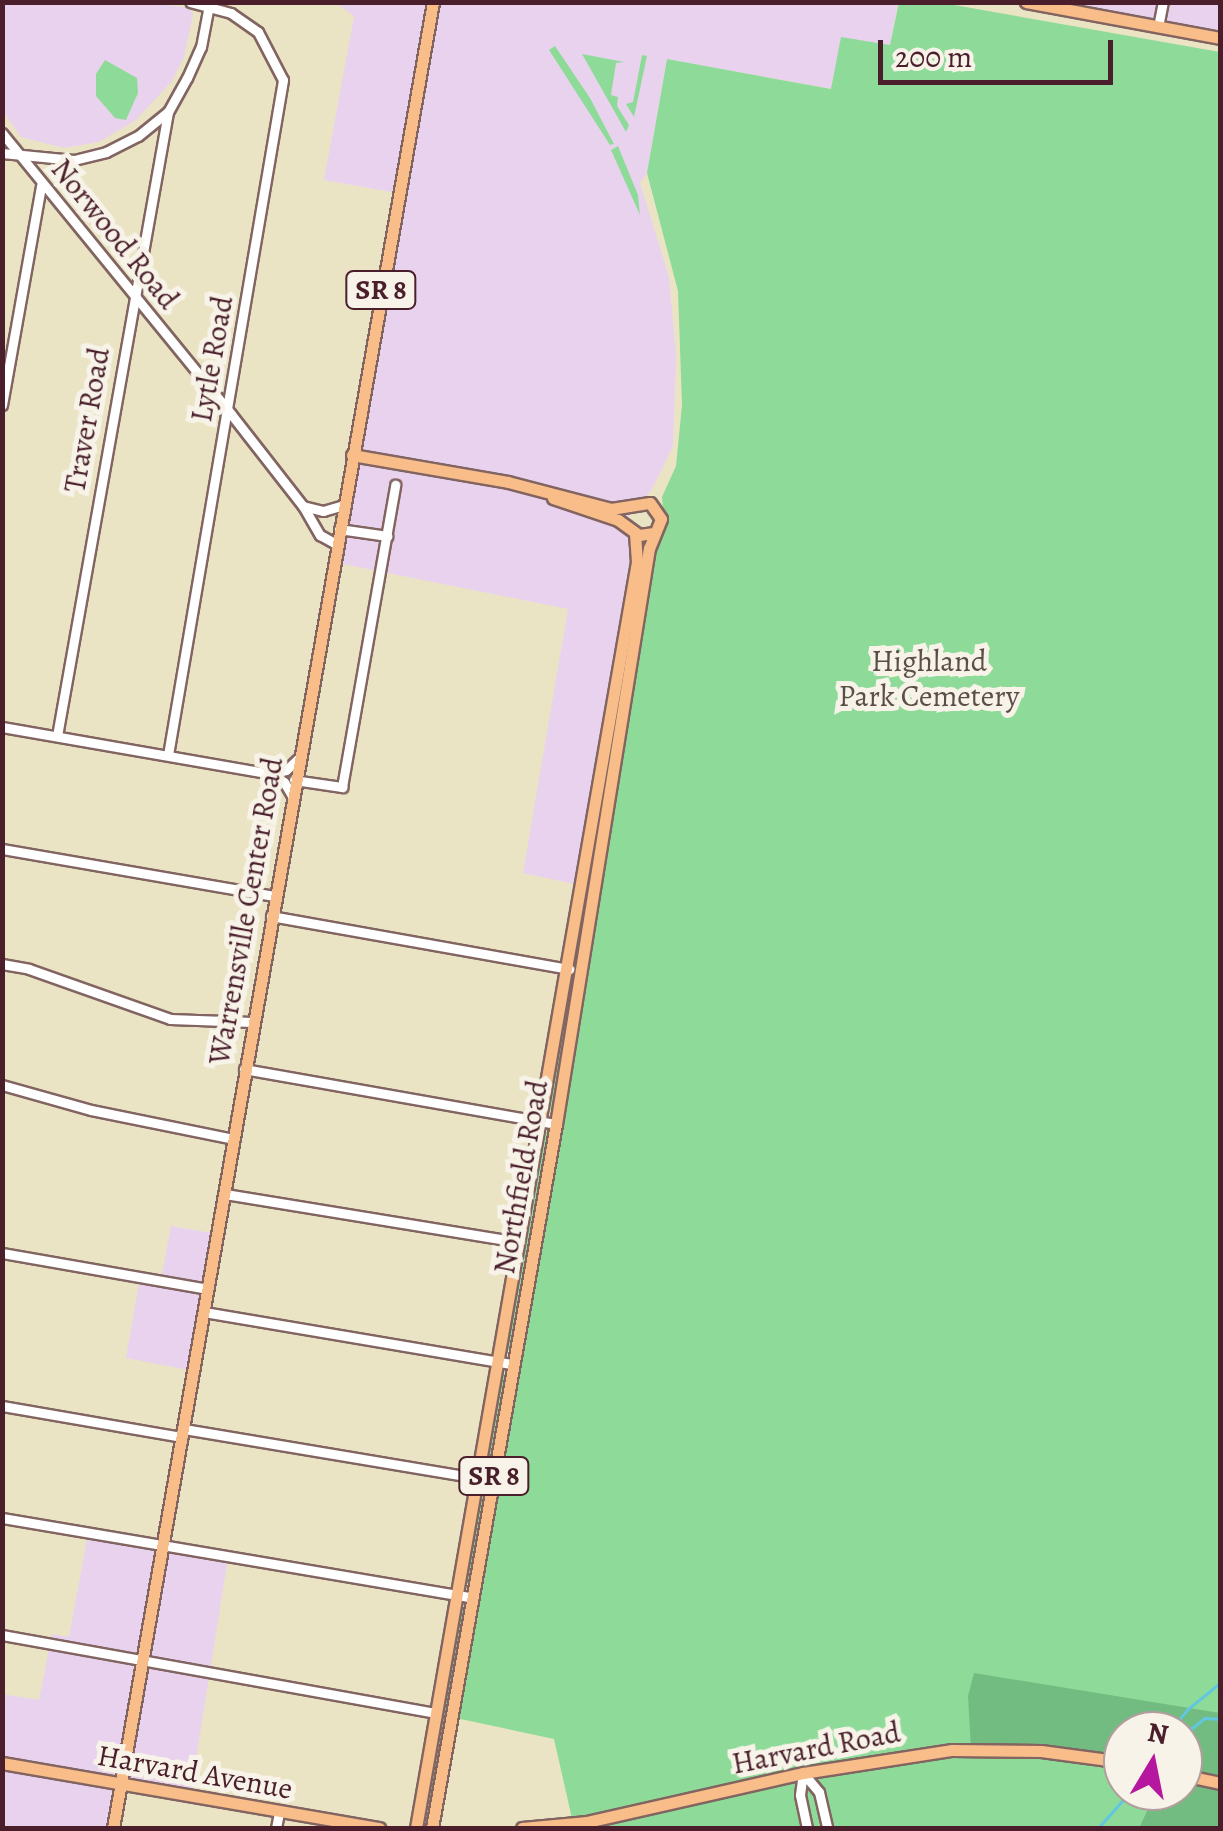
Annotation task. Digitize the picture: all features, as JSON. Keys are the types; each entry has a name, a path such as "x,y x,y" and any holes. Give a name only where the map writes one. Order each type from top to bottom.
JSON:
{"main road":[{"name":"Warrensville Center Road","path":"114,1828 294,780 433,2"},
{"path":"1026,2 1220,38"},
{"path":"352,455 535,489 611,509 642,502 656,507 660,518 654,534 632,530 535,489"},
{"path":"632,507 632,530"},
{"name":"Northfield Road","path":"416,1828 637,562 632,530"},
{"name":"Northfield Road","path":"432,1828 556,1124 654,534"},
{"name":"Harvard Road","path":"522,1828 587,1822 803,1772 952,1750 1042,1751 1103,1759"},
{"name":"Harvard Avenue","path":"2,1763 379,1828"}],"street":[{"name":"Lytle Road","path":"168,755 283,80 258,32 231,13 190,2"},
{"path":"1158,27 1163,2"},
{"path":"2,153 74,160 106,152 138,136 168,112 201,47 209,4"},
{"name":"Traver Road","path":"57,736 168,112"},
{"name":"Norwood Road","path":"2,133 134,300 228,410 303,506 320,535 336,544"},
{"path":"2,405 41,185"},
{"path":"294,780 342,787 395,484"},
{"path":"303,506 323,511 344,505"},
{"path":"339,529 387,536"},
{"path":"2,727 271,774 284,782 292,796"},
{"path":"271,774 286,770 298,759"},
{"path":"2,849 274,896"},
{"path":"271,916 582,971"},
{"path":"2,964 28,969 170,1019 252,1022"},
{"path":"244,1069 556,1124"},
{"path":"2,1085 90,1110 233,1139"},
{"path":"225,1194 516,1242"},
{"path":"2,1253 208,1289"},
{"path":"204,1312 513,1364"},
{"path":"2,1406 476,1478"},
{"path":"2,1518 472,1598"},
{"path":"2,1635 436,1713"},
{"path":"803,1772 800,1795 807,1828"},
{"path":"803,1772 818,1792 827,1828"},
{"path":"276,1828 279,1812"}],"shaded area":[{"path":"2,3 155,3 189,8 193,14 184,57 172,81 136,120 99,142 64,148 21,137 3,112"},
{"path":"336,3 898,3 890,45 832,89 667,59 647,173 640,183 669,277 676,356 673,446 652,489 627,518 638,546 579,885 523,873 568,609 333,562 397,193 324,180 354,16"},
{"path":"1026,3 1220,3 1220,38"},
{"path":"171,1226 218,1234 194,1371 126,1358 140,1277 161,1280"},
{"path":"88,1534 228,1558 190,1797 122,1785 113,1828 3,1828 2,1694 39,1700 52,1634 69,1637"}],"green space":[{"name":"Highland Park Cemetery","path":"899,2 943,3 1220,52 1220,1759 1203,1746 1203,1711 1103,1711 1103,1811 1147,1811 1139,1828 522,1828 573,1823 554,1739 451,1717 470,1584 463,1583 501,1371 506,1375 472,1571 483,1575 620,777 652,546 664,523 662,497 676,466 682,405 678,291 647,173 667,59 831,89 841,37 890,45"},
{"path":"555,46 590,98 614,144 610,145 549,50"},
{"path":"582,54 624,62 616,63 611,95 618,97 617,106 629,125 626,132"},
{"path":"642,55 647,56 634,117 626,104 633,102"},
{"path":"105,60 137,78 138,93 126,120 115,118 96,96 96,74"},
{"path":"618,146 638,195 640,215 611,150"},
{"path":"619,697 578,958 572,957"},
{"path":"568,978 573,979 551,1110 547,1109"},
{"path":"542,1131 548,1132 511,1349 506,1352"},
{"path":"461,1605 465,1609 426,1828 441,1710"},
{"path":"974,1673 1220,1713 1220,1828 1139,1828 1147,1811 1203,1811 1203,1711 1103,1711 1103,1760 971,1750 968,1696"}],"waterway":[{"path":"1186,1711 1220,1683"},
{"path":"1203,1720 1220,1719"},
{"path":"1098,1828 1113,1811"}]}
